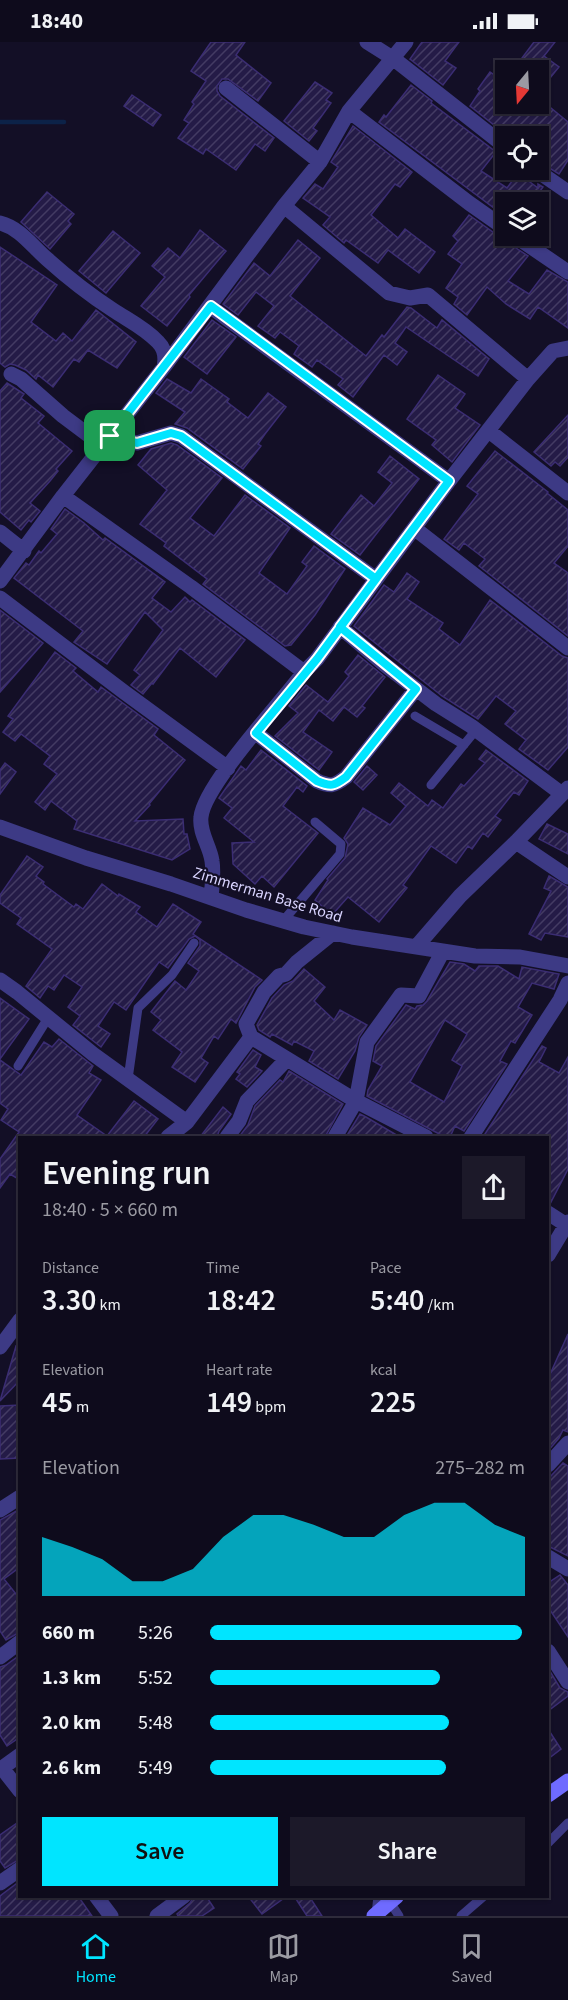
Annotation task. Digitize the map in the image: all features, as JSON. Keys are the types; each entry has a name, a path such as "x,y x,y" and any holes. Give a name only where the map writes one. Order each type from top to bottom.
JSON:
{"main road":[{"path":"549,1795 566,1787"},
{"path":"375,1915 388,1898"}],"street":[{"path":"367,42 394,59 495,138"},
{"path":"0,581 63,496 165,367 284,206 320,162 349,111 406,42"},
{"path":"226,88 320,162"},
{"path":"349,111 495,221"},
{"path":"549,179 568,192"},
{"path":"284,206 389,293 410,298 428,295 528,380"},
{"path":"0,223 15,228 48,260 80,286 161,344 166,357 165,367"},
{"path":"530,246 568,272"},
{"path":"211,306 449,481"},
{"path":"211,898 212,861 202,833 201,819 204,803 228,768 304,672 317,659 449,481 528,380 553,351 568,348"},
{"path":"11,374 21,379 63,416 106,441 137,443 171,433 181,436 376,579"},
{"path":"489,431 568,493"},
{"path":"63,496 191,587 304,672"},
{"path":"414,528 568,648"},
{"path":"0,532 24,551"},
{"path":"0,598 228,768"},
{"path":"340,627 436,704 565,791 460,896 416,947"},
{"path":"256,733 317,781 326,785 335,785 346,777 416,689"},
{"name":"Zimmerman Base Road","path":"0,827 86,858 283,921 333,933 416,947 475,956 520,957 568,966"},
{"path":"516,842 568,877"},
{"path":"333,933 297,962 286,974 279,976 264,992 246,1024 251,1037 356,1101 424,1136"},
{"path":"336,1136 356,1101 368,1042 401,995 419,996 443,951"},
{"path":"0,980 187,1122"},
{"path":"472,1136 560,1000 568,983"},
{"path":"169,1136 187,1122 251,1037"},
{"path":"228,1136 239,1121 247,1101 287,1059"},
{"path":"549,1214 568,1225 549,1254"},
{"path":"0,1347 18,1323"},
{"path":"549,1464 568,1443"},
{"path":"0,1510 18,1498"},
{"path":"549,1558 568,1569"},
{"path":"0,1657 18,1644"},
{"path":"549,1653 568,1682"},
{"path":"18,1756 1,1768 18,1789"},
{"path":"0,1883 18,1870"},
{"path":"98,1898 111,1916"},
{"path":"157,1916 181,1898"}],"lane":[{"path":"415,716 464,745"},
{"path":"431,784 476,730"},
{"path":"283,921 340,854 341,844 315,822"},
{"path":"128,1079 138,1008 172,975 194,943"},
{"path":"18,1066 48,1018"},
{"path":"549,1842 568,1823"},
{"path":"388,1898 399,1916"},
{"path":"461,1916 482,1898"}],"building":[{"path":"211,42 245,42 236,55 271,83 258,101 228,79 222,79 217,86 220,96 274,138 265,151 255,144 236,170 206,149 203,154 178,138 189,123 184,120 194,104 192,102 206,81 191,71"},
{"path":"422,42 459,42 445,61 456,68 443,85 410,59"},
{"path":"534,42 555,42 544,56 559,67 549,79 549,60 520,60"},
{"path":"490,72 495,75 495,114 549,114 549,106 568,122 568,160 559,174 549,168 549,126 495,126 470,106"},
{"path":"315,82 332,93 326,100 331,103 313,128 317,131 309,141 284,121"},
{"path":"411,85 495,151 481,171 507,188 513,180 527,180 538,188 538,184 543,187 539,192 495,192 495,209 379,122 384,115 386,117"},
{"path":"132,95 161,115 153,126 124,106"},
{"path":"353,126 412,172 400,187 395,184 371,215 398,238 405,229 435,252 419,273 388,250 378,263 346,240 344,243 323,225 330,217 303,198 315,184 323,189 338,167 331,162"},
{"path":"47,192 74,214 68,221 71,224 50,249 21,222"},
{"path":"469,215 495,233 495,246 513,246 528,256 508,281 529,294 547,270 568,282 568,328 538,307 530,319 506,304 487,287 467,315 454,304 458,297 446,288 462,264 448,254 458,241 453,236"},
{"path":"200,230 226,251 189,295 190,297 167,326 141,306 165,277 152,266 168,248 180,258"},
{"path":"113,231 140,253 106,293 79,271"},
{"path":"298,240 320,258 290,296 366,356 407,307 437,328 442,320 489,359 478,376 406,327 395,343 407,352 397,365 384,355 353,397 338,385 343,379 317,360 312,367 294,354 299,346 280,332 275,338 258,326 274,306 256,292 238,315 223,304 254,263 270,276"},
{"path":"0,247 57,285 31,322 56,341 63,333 72,341 96,310 136,342 117,368 88,350 79,362 74,359 53,387 38,375 36,379 26,370 15,365 10,364 5,367 0,363"},
{"path":"212,320 236,337 207,374 184,357"},
{"path":"438,375 465,394 455,408 480,425 452,462 432,445 436,440 407,419"},
{"path":"167,379 191,393 201,379 229,399 227,402 248,418 268,393 286,407 258,444 261,446 243,469 187,428 175,424 185,412 156,393"},
{"path":"7,383 24,394 21,398 44,416 38,423 72,451 30,503 40,511 21,530 0,512 0,391"},
{"path":"568,415 568,457 560,466 555,462 551,466 534,452"},
{"path":"171,443 222,478 190,518 214,536 245,495 290,528 259,573 287,594 307,566 302,562 314,546 345,569 315,615 291,645 285,646 203,584 207,579 164,546 166,543 140,524 167,490 138,465 151,449"},
{"path":"495,451 568,510 568,546 554,563 568,573 568,636 479,566 485,559 464,543 459,550 444,539 478,494 467,486"},
{"path":"390,456 419,479 360,555 331,534 361,495 374,506 392,483 378,472"},
{"path":"65,509 103,540 105,538 165,582 152,598 171,612 185,597 245,640 216,677 180,648 143,694 131,685 140,675 134,670 163,630 145,612 107,664 74,642 83,631 14,578 26,563 29,565 39,551 41,553 57,534 51,529"},
{"path":"407,573 419,582 407,599 443,623 439,629 460,645 490,600 562,656 568,658 568,747 548,770 519,749 526,740 505,724 516,711 496,696 478,719 442,696 354,626 384,585 394,592"},
{"path":"0,610 43,643 0,692"},
{"path":"55,652 76,668 73,671 98,692 101,687 158,729 154,735 185,760 135,821 183,819 184,834 187,834 190,849 172,860 74,829 77,821 51,801 45,810 35,802 57,774 44,764 50,756 21,734 15,741 3,732 13,719 8,716"},
{"path":"358,655 385,677 362,706 365,708 357,717 344,707 333,721 319,710 303,732 332,752 319,770 275,736 298,713 289,706 306,685 328,702 349,676 345,672"},
{"path":"261,750 307,786 303,792 297,787 283,806 318,833 274,887 262,876 255,884 233,864 232,843 254,842 224,818 232,808 219,798 241,766 246,770"},
{"path":"486,750 528,781 519,795 514,792 495,816 501,820 488,837 483,833 472,849 468,846 456,863 431,846 403,885 407,888 379,922 348,897 332,915 315,900 327,879 345,858 348,844 344,838 363,808 390,825 406,806 391,793 399,783 428,806 432,800 443,808 461,784 464,786 485,763 479,759"},
{"path":"5,763 16,772 0,794 0,770"},
{"path":"367,766 377,775 363,790 354,782"},
{"path":"547,824 568,834 568,854 539,839"},
{"path":"27,856 43,867 36,876 44,882 43,884 74,907 76,904 83,909 102,884 118,896 119,894 140,907 136,912 157,927 173,904 201,922 193,934 262,980 255,987 236,1023 231,1019 218,1039 214,1036 201,1058 208,1063 195,1082 172,1067 182,1052 153,1030 161,1020 151,1012 175,981 186,990 199,971 188,963 200,946 200,940 195,936 189,939 168,968 159,962 126,1010 114,1002 98,1026 110,1034 101,1047 73,1025 80,1016 68,1007 82,987 64,975 54,990 48,986 40,998 26,986 52,949 17,924 21,918 0,903 0,895"},
{"path":"549,876 568,887 568,937 545,933 541,940 529,934 551,891 544,888"},
{"path":"450,962 464,964 475,971 479,966 498,966 519,979 522,967 559,974 554,989 532,983 518,1007 532,1015 515,1043 511,1041 500,1061 507,1064 464,1131 455,1126 450,1136 443,1136 367,1096 382,1066 373,1061 376,1046 406,1005 415,1009 423,1005","holes":["445,1020 467,1034 452,1060 462,1066 444,1102 410,1082"]},
{"path":"304,969 325,987 314,1001 334,1020 340,1010 367,1025 338,1079 309,1061 314,1051 294,1041 292,1045 272,1034 270,1037 259,1030 257,1025 272,998"},
{"path":"0,998 29,1019 0,1059"},
{"path":"59,1039 93,1066 89,1073 101,1080 77,1115 107,1136 18,1136 18,1179 10,1174 0,1188 0,1159 19,1132 1,1120 8,1109 0,1103 0,1060 21,1075 44,1042 52,1047"},
{"path":"542,1046 546,1048 539,1062 559,1073 568,1057 568,1169 550,1204 549,1136 484,1136"},
{"path":"253,1050 261,1055 255,1067 262,1071 247,1087 236,1079 240,1074 237,1072"},
{"path":"289,1071 343,1104 326,1136 240,1136 248,1125 255,1106 280,1080 283,1082"},
{"path":"134,1101 158,1119 145,1136 107,1136"},
{"path":"223,1107 231,1114 217,1136 201,1136"},
{"path":"360,1114 398,1136 347,1136"},
{"path":"568,1334 568,1432 563,1430 549,1450 549,1377"},
{"path":"16,1346 18,1346 18,1382 0,1401"},
{"path":"18,1405 18,1458 0,1459 0,1406"},
{"path":"563,1463 568,1466 568,1556 549,1546 549,1478"},
{"path":"18,1510 18,1568 4,1579 18,1596 18,1633 6,1640 0,1631 0,1520"},
{"path":"560,1575 568,1585 568,1637 549,1608 549,1582"},
{"path":"18,1656 18,1738 7,1746 0,1735 0,1667"},
{"path":"549,1670 560,1688 568,1692 568,1696 549,1710"},
{"path":"549,1731 561,1749 549,1758"},
{"path":"18,1822 18,1860 5,1868 0,1861 0,1835"},
{"path":"18,1882 18,1898 79,1898 92,1916 0,1916 0,1896"},
{"path":"193,1898 207,1898 214,1908 202,1916 178,1916 177,1914"},
{"path":"250,1898 284,1898 262,1914"},
{"path":"295,1898 310,1898 322,1916 307,1916"}],"waterway":[{"path":"0,122 64,122"}],"route":[{"path":"110,436 133,410 211,306 449,481 376,579 340,627 416,689 346,777 335,785 326,785 317,781 256,733 317,659 340,627 376,579 181,436 171,433 137,443 110,436"}]}
